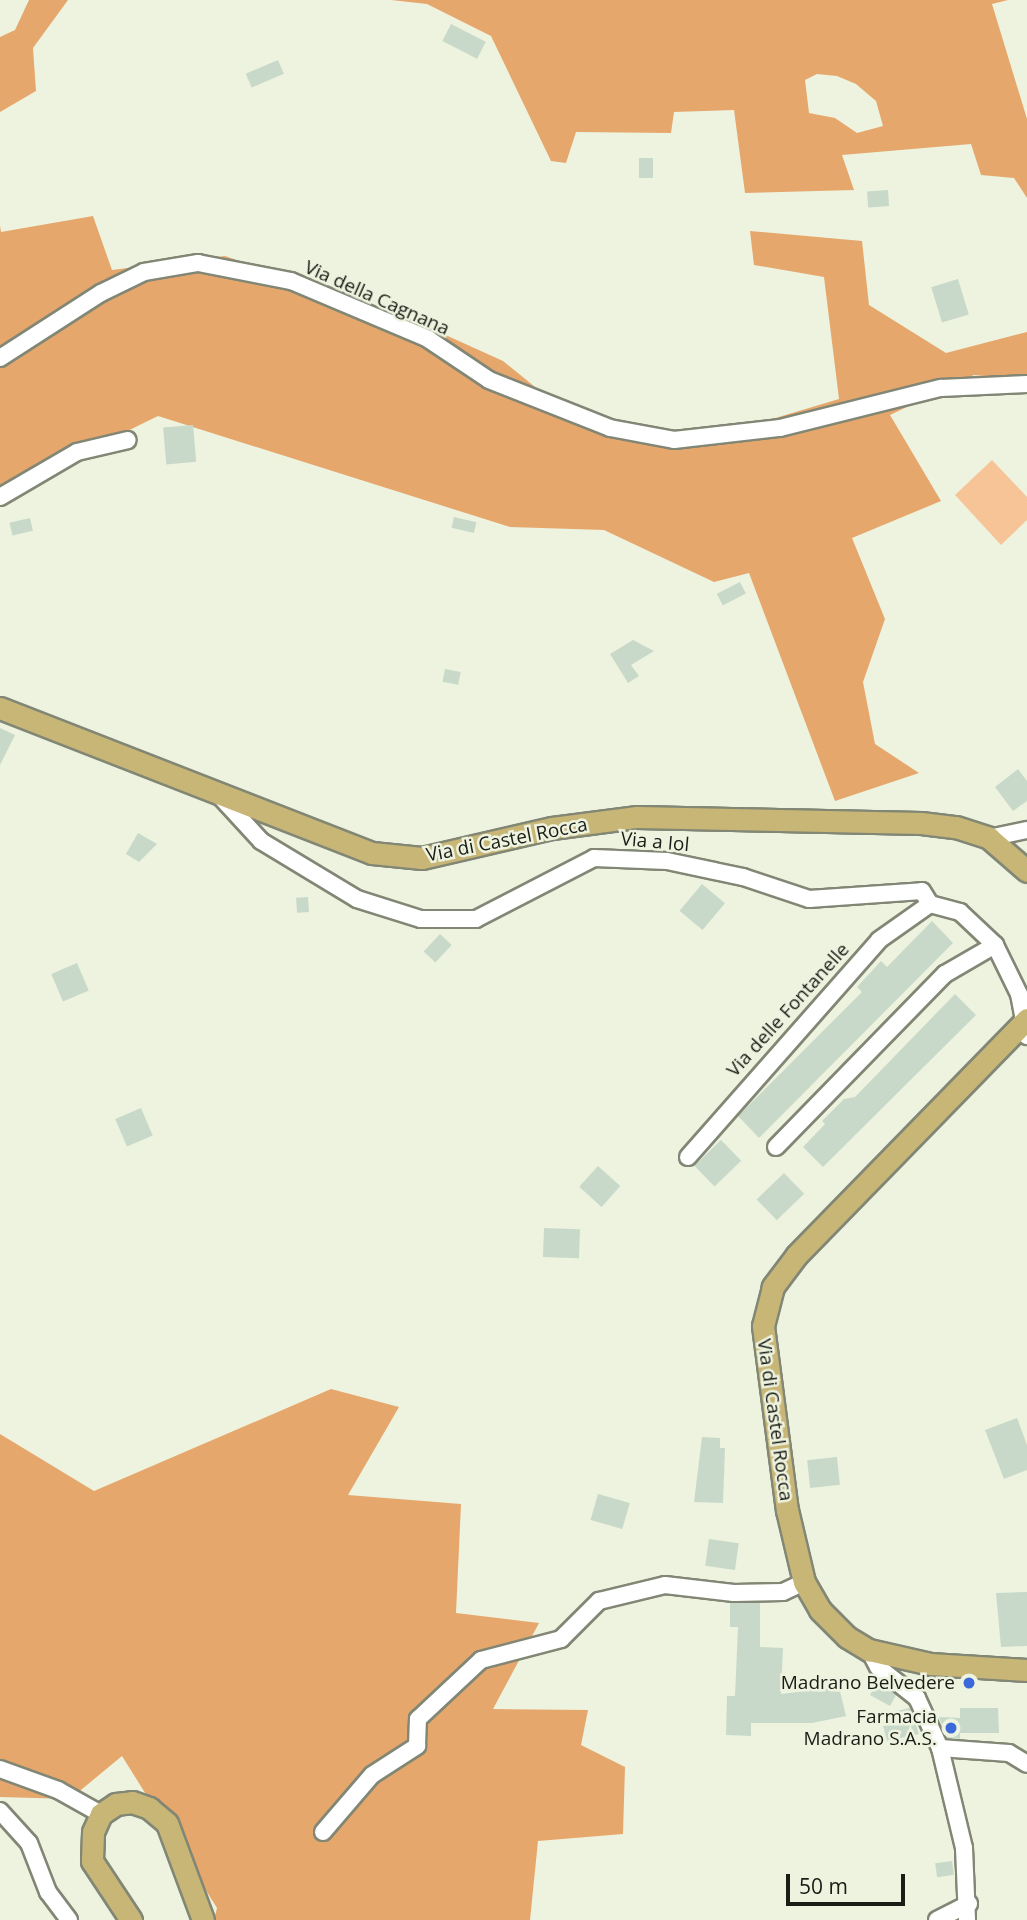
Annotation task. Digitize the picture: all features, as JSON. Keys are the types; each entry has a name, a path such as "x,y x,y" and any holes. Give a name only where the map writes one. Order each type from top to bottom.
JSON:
{"main road":[{"name":"Via di Castel Rocca","path":"0,708 372,853 422,858 552,828 637,817 921,822 956,827 989,838 1027,870"},
{"name":"Via di Castel Rocca","path":"1026,1028 796,1256 773,1287 763,1326 787,1510 804,1582 820,1610 847,1637 869,1650 930,1664 1027,1670"},
{"path":"131,1920 92,1861 93,1832 101,1814 116,1804 132,1802 167,1823 203,1920"}],"street":[{"name":"Via della Cagnana","path":"0,358 101,293 145,272 198,263 291,281 428,339 489,380 610,428 674,440 780,428 941,388 1027,384"},
{"path":"0,497 77,452 128,440"},
{"name":"Via a Iol","path":"216,792 261,841 357,899 421,919 477,919 594,858 667,861 743,877 809,899 922,891 930,904 960,912 995,946 1019,994 1026,1028"},
{"path":"989,838 1027,830"},
{"name":"Via delle Fontanelle","path":"688,1157 879,940 930,904"},
{"path":"776,1147 945,974 995,946"},
{"path":"323,1832 373,1775 418,1746 418,1719 481,1660 561,1639 599,1601 665,1585 746,1593 783,1592 804,1582"},
{"path":"869,1650 878,1667 917,1698 940,1748 964,1848 968,1912 937,1920"},
{"path":"940,1748 1009,1752 1027,1764"},
{"path":"0,1769 58,1790 101,1814"},
{"path":"0,1811 30,1843 48,1892 69,1920"}],"shaded area":[{"path":"29,0 68,0 33,48 36,91 0,112 0,37 15,30"},
{"path":"391,0 1008,0 992,4 1027,119 1027,198 1014,178 981,175 971,144 842,155 854,190 745,193 734,110 674,112 671,133 576,132 566,163 551,161 491,36 427,4","holes":["817,74 837,76 856,84 876,101 883,126 857,133 835,118 809,113 805,80"]},
{"path":"93,216 112,270 225,256 408,318 503,361 582,425 685,445 839,399 824,277 754,265 750,231 862,241 869,305 946,353 1027,332 1027,381 974,375 890,415 941,501 852,538 885,619 863,682 875,744 919,773 835,801 749,573 714,582 604,530 510,527 158,416 19,484 0,500 0,226 1,232"},
{"path":"992,460 1027,497 1027,520 1001,545 955,495"},
{"path":"331,1389 399,1407 348,1495 461,1504 456,1613 539,1623 493,1709 588,1710 581,1745 625,1767 623,1834 538,1841 530,1920 214,1920 217,1908 122,1756 70,1799 0,1797 0,1434 94,1491"}],"building":[{"path":"451,24 486,42 477,59 442,41"},
{"path":"278,60 284,74 252,87 246,74"},
{"path":"639,158 653,158 653,178 639,178"},
{"path":"888,190 889,206 868,207 867,191"},
{"path":"958,279 969,314 942,323 931,287"},
{"path":"193,425 196,462 166,464 163,428"},
{"path":"454,517 476,522 474,533 452,528"},
{"path":"30,518 33,531 12,535 10,523"},
{"path":"740,582 746,594 723,605 717,594"},
{"path":"633,640 654,651 631,665 639,676 628,683 610,654"},
{"path":"445,669 461,672 458,685 443,682"},
{"path":"0,728 15,735 0,765"},
{"path":"1018,769 1027,781 1027,801 1013,811 995,787"},
{"path":"138,833 157,844 139,862 126,854"},
{"path":"702,884 725,903 702,930 680,911"},
{"path":"308,897 309,912 297,913 296,898"},
{"path":"932,921 953,943 759,1138 738,1116 862,992 857,987 881,961 887,967"},
{"path":"440,934 452,945 435,962 424,952"},
{"path":"77,963 89,991 63,1002 51,974"},
{"path":"955,994 976,1015 823,1167 803,1147 825,1124 822,1121 844,1099 855,1097"},
{"path":"141,1108 153,1136 127,1147 115,1119"},
{"path":"721,1140 741,1161 715,1187 694,1166"},
{"path":"598,1166 620,1186 602,1207 579,1187"},
{"path":"784,1173 804,1194 777,1220 757,1199"},
{"path":"544,1228 580,1229 579,1258 543,1257"},
{"path":"1017,1418 1027,1445 1027,1470 1004,1479 985,1430"},
{"path":"702,1437 720,1438 720,1448 725,1448 723,1503 694,1502"},
{"path":"837,1457 840,1485 810,1488 807,1460"},
{"path":"598,1494 630,1503 622,1529 591,1520"},
{"path":"709,1539 739,1543 735,1570 705,1566"},
{"path":"1027,1592 1027,1646 1001,1647 996,1593"},
{"path":"730,1603 760,1603 760,1647 783,1648 781,1694 839,1687 846,1716 812,1723 751,1723 751,1736 726,1735 727,1696 735,1696 738,1627 730,1627"},
{"path":"877,1682 896,1695 890,1706 870,1695"},
{"path":"910,1708 919,1734 887,1741 883,1726 894,1724 892,1712"},
{"path":"960,1708 998,1708 999,1733 960,1733 960,1739 947,1738 939,1717 960,1718"},
{"path":"952,1861 954,1875 937,1877 935,1863"}],"place":[{"name":"Madrano Belvedere","path":"969,1683"},
{"name":"Farmacia Madrano S.A.S.","path":"951,1728"}]}
